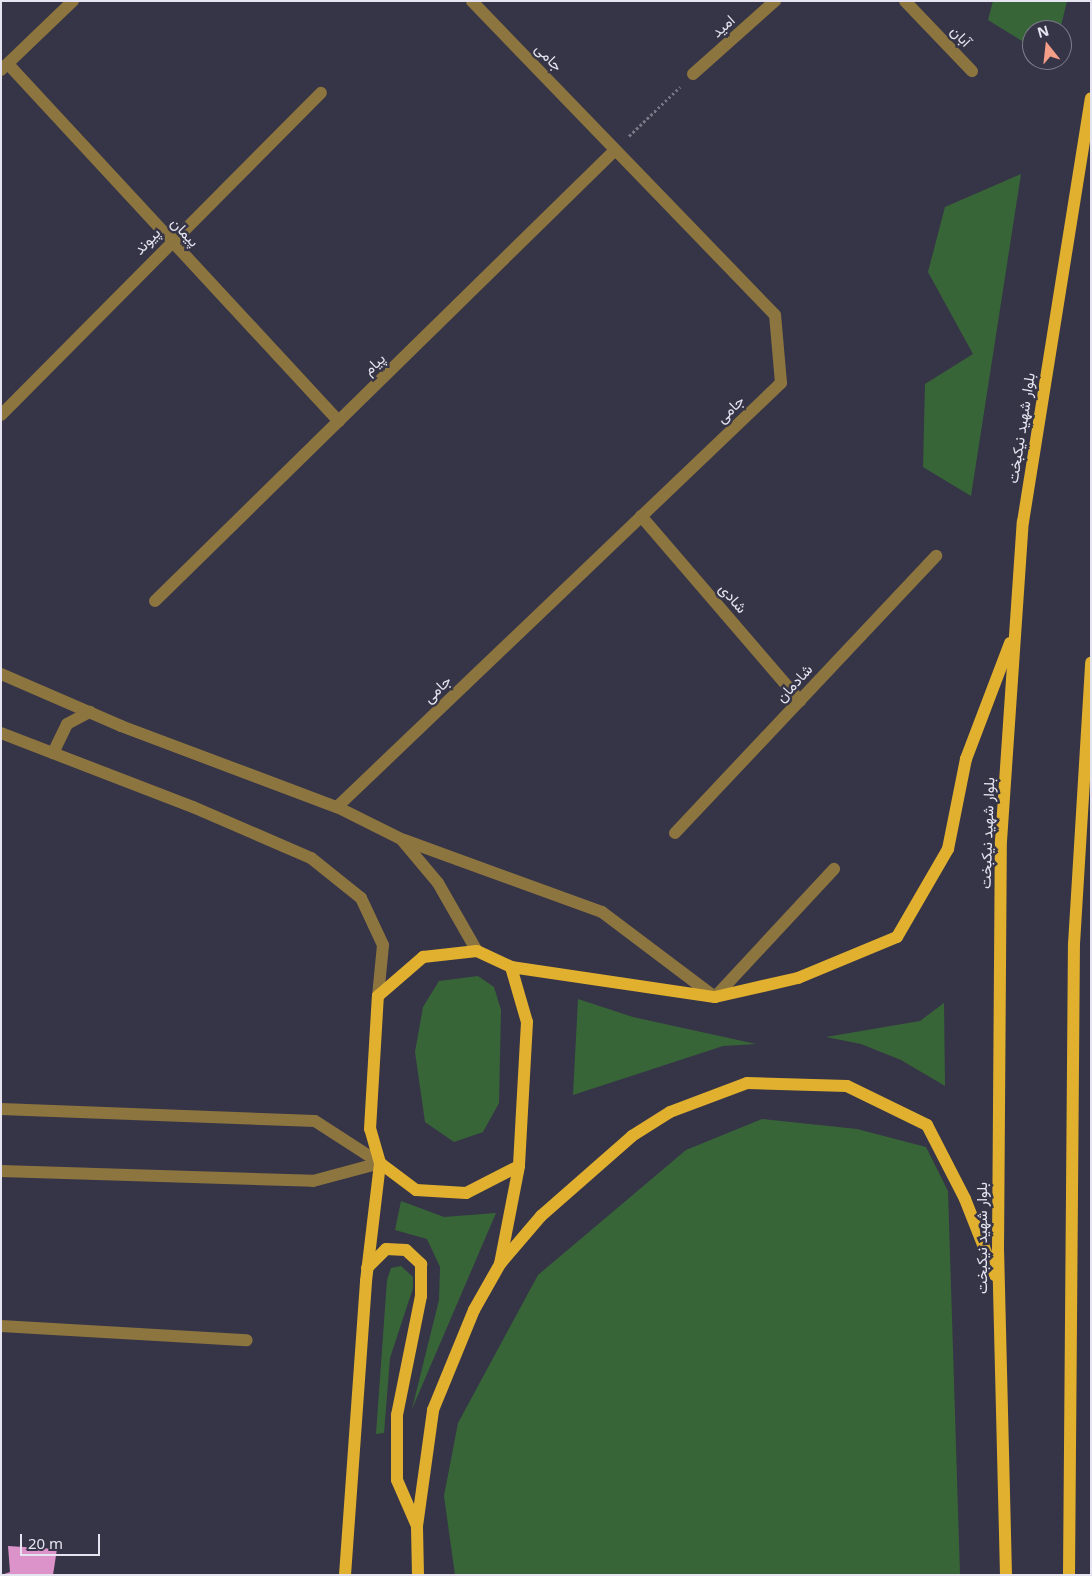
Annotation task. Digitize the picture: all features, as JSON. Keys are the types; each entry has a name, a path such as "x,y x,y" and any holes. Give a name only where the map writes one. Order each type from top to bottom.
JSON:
{"main road":[{"name":"بلوار شهید نیکبخت","path":"1006,1575 998,1283 1001,842 1025,512 1091,98"},
{"path":"345,1575 367,1268 380,1163 370,1130 378,996 423,957 477,951 511,967 716,997 798,978 897,937 948,849 966,759 1016,629"},
{"path":"1069,1575 1074,944 1091,664"},
{"path":"500,1264 519,1166 527,1022 511,967"},
{"path":"418,1575 417,1526 433,1410 474,1310 500,1264 541,1216 632,1136 670,1112 747,1083 847,1086 927,1125 965,1199 998,1283"},
{"path":"380,1163 416,1190 466,1193 519,1166"},
{"path":"367,1268 386,1249 406,1250 421,1264 421,1296 397,1415 398,1480 417,1526"}],"street":[{"path":"5,67 73,1"},
{"name":"جامی","path":"337,806 780,383 775,315 472,1"},
{"name":"امید","path":"693,74 775,1"},
{"name":"آبان","path":"906,1 972,71"},
{"name":"پیمان","path":"5,67 171,240 338,421"},
{"name":"پیوند","path":"1,415 171,240 320,93"},
{"name":"پیام","path":"155,601 615,150"},
{"name":"شادی","path":"641,516 800,701"},
{"name":"شادمان","path":"674,833 936,556"},
{"path":"1,674 90,712 337,806 401,839 602,912 716,997 834,869"},
{"path":"54,753 68,724 90,712"},
{"path":"1,733 311,858 361,898 383,945 378,996"},
{"path":"401,839 438,883 477,951"},
{"path":"1,1109 316,1121 380,1163"},
{"path":"1,1171 313,1181 380,1163"},
{"path":"1,1326 247,1340"}],"path":[{"path":"615,150 693,74"}],"green space":[{"path":"993,1 1067,1 1062,20 1022,20 1022,41 988,20"},
{"path":"1021,174 971,496 923,467 925,384 973,354 928,272 945,207"},
{"path":"478,976 494,987 501,1010 499,1103 483,1132 454,1142 425,1122 415,1052 423,1007 439,981"},
{"path":"578,999 633,1017 756,1044 723,1046 573,1095"},
{"path":"944,1003 945,1086 901,1060 861,1044 826,1037 920,1021"},
{"path":"762,1119 857,1129 926,1147 948,1191 960,1575 455,1575 444,1496 458,1423 538,1275 686,1150"},
{"path":"401,1201 444,1217 496,1213 412,1409 439,1300 440,1267 427,1239 395,1230"},
{"path":"401,1266 413,1277 413,1288 390,1358 384,1433 376,1434 387,1280 391,1268"}],"building":[{"path":"8,1546 57,1549 53,1575 1,1575 10,1572"}]}
